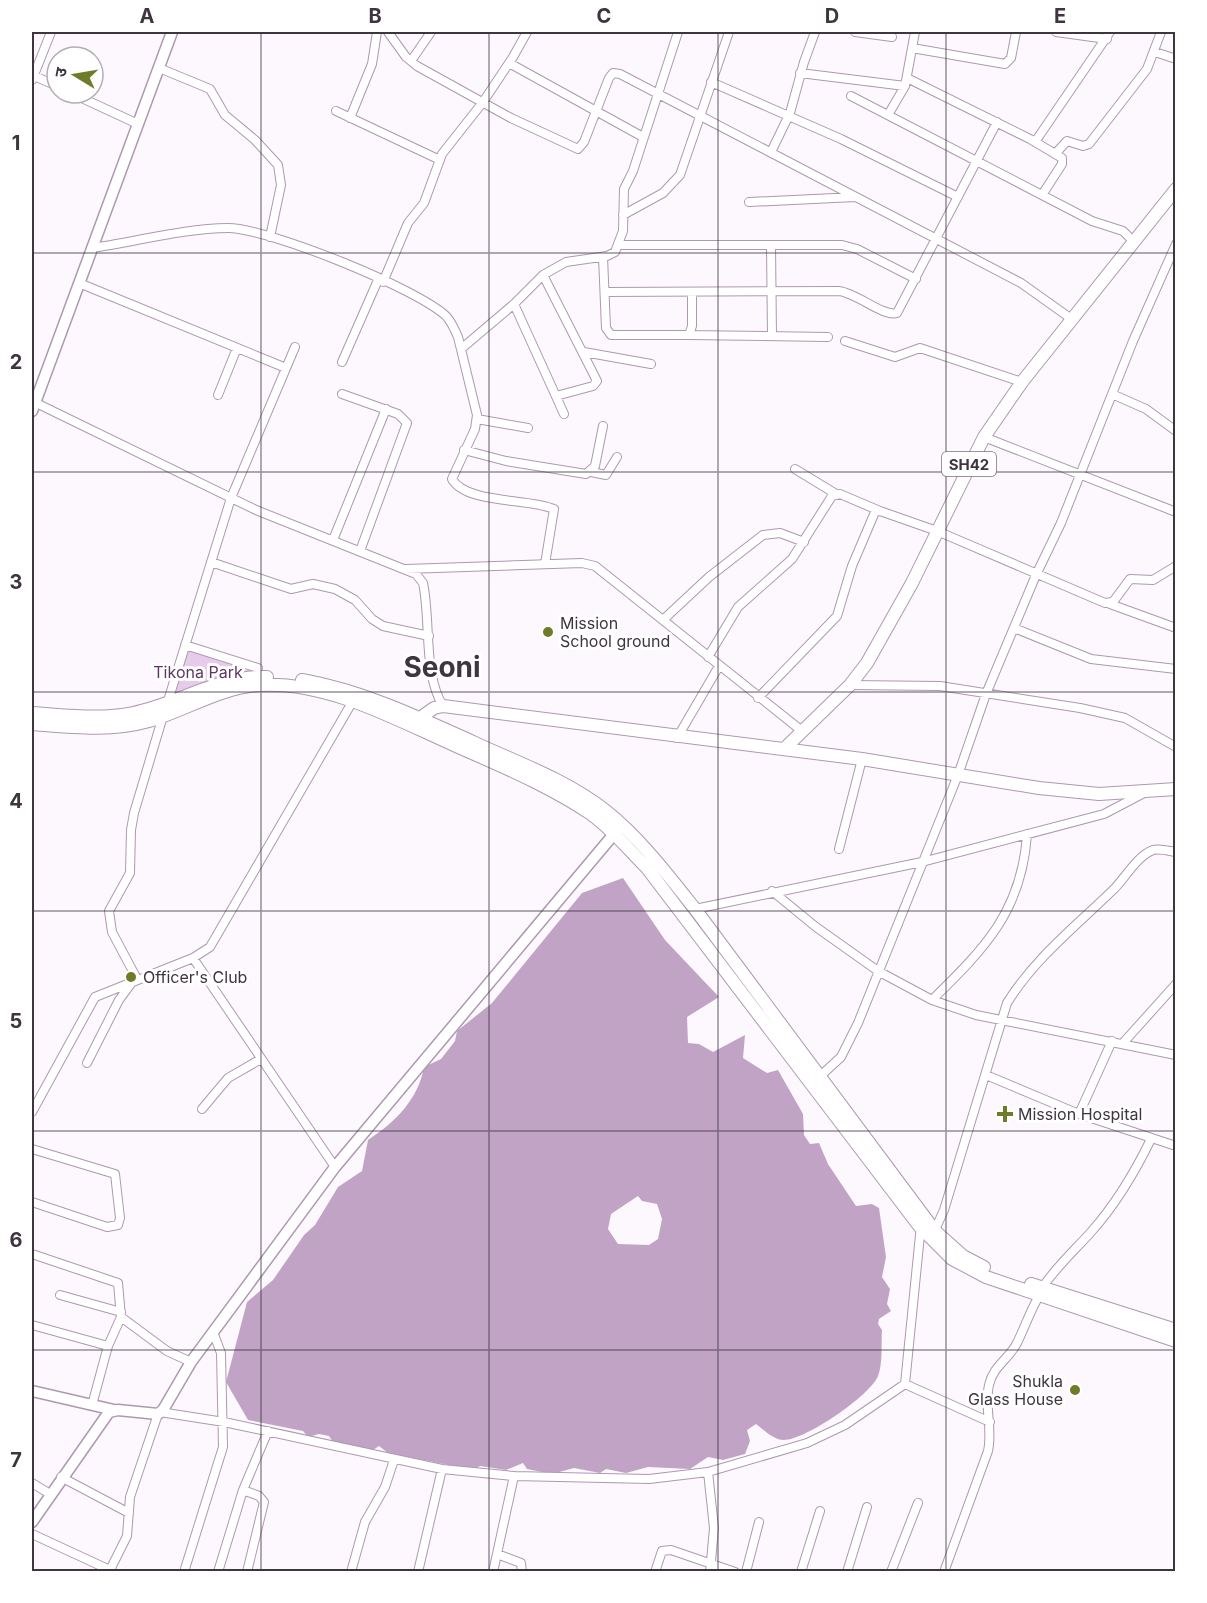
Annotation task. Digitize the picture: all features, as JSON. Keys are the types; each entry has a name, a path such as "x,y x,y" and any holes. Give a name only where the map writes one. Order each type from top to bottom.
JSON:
{"main road":[{"path":"33,405 172,32"},
{"name":"SH42","path":"784,749 850,685 890,626 984,437 1022,381 1176,189"},
{"path":"32,724 103,728 125,726 165,710 214,695 260,685 305,688 355,699 558,782 605,811 647,868 815,1080 923,1223 964,1267 1176,1341"},
{"path":"416,722 434,708 443,706 677,738 862,759 958,776 1099,794 1144,793 1176,789"},
{"path":"32,713 114,716 165,710"},
{"path":"618,830 660,866 695,909 815,1080"},
{"path":"32,1390 114,1410 159,1413 191,1362 335,1167 618,830"},
{"path":"1040,1292 1176,1330"},
{"path":"32,1522 104,1416 114,1410"}],"street":[{"path":"32,77 51,32"},
{"path":"350,118 372,64 376,32"},
{"path":"388,32 411,62 483,102 578,149 584,142 595,111 613,73 699,114 1021,283 1073,320"},
{"path":"411,62 431,32"},
{"path":"342,362 408,223 424,203 440,159 483,102 527,32"},
{"path":"461,349 514,304 543,275 566,262 611,255 619,245 624,189 633,171 678,32"},
{"path":"623,215 655,198 675,183 684,164 699,114 729,32"},
{"path":"771,152 789,116 813,32"},
{"path":"855,32 892,36"},
{"path":"888,115 906,82 915,32"},
{"path":"912,48 1005,64 1011,58 1016,32"},
{"path":"1056,32 1108,35"},
{"path":"1055,154 1067,141 1083,146 1089,144 1147,69 1161,32"},
{"path":"1035,142 1108,35"},
{"path":"1155,52 1176,59"},
{"path":"509,63 643,137"},
{"path":"159,68 210,89 225,115 255,140 278,165 281,185 270,237"},
{"path":"800,73 906,82 997,122 1062,158 1062,164 1042,195"},
{"path":"711,82 789,116 958,197"},
{"path":"851,96 1101,225 1123,231 1134,242"},
{"path":"98,105 138,124"},
{"path":"336,111 440,159"},
{"path":"604,292 846,291 894,314 901,310 997,122"},
{"path":"749,202 856,197"},
{"path":"92,248 227,228 270,237 312,250 431,306 447,318 461,349 477,419 475,429 452,479 459,487 475,494 554,509 545,564"},
{"path":"815,1080 841,1057 958,776 986,694 1036,575 1061,523 1112,394 1176,244"},
{"path":"619,245 851,247 916,279"},
{"path":"771,246 772,336"},
{"path":"603,257 606,328 611,335 828,337"},
{"path":"543,275 596,376 596,384 556,396"},
{"path":"79,283 286,368"},
{"path":"690,335 692,292"},
{"path":"514,304 564,414"},
{"path":"845,341 895,357 914,348 932,350 1022,381"},
{"path":"135,980 116,943 108,911 130,873 131,830 134,813 231,498 294,347"},
{"path":"218,395 237,348"},
{"path":"584,352 651,364"},
{"path":"342,394 403,417 406,428 360,551"},
{"path":"1112,394 1146,409 1176,431"},
{"path":"33,405 231,498 416,574 423,583 432,677 438,698 443,706"},
{"path":"333,540 386,409"},
{"path":"477,419 528,428"},
{"path":"591,472 595,466 603,426"},
{"path":"984,437 1176,512"},
{"path":"464,450 580,474 591,472 606,474 617,457"},
{"path":"795,469 836,494 937,531 1036,575 1176,628"},
{"path":"708,657 738,607 792,559 828,502 836,494"},
{"path":"758,698 837,616 867,527 875,512 880,511"},
{"path":"664,619 709,577 763,535 780,533 804,542"},
{"path":"211,562 291,589 313,584 335,589 355,600 372,619 383,626 429,636"},
{"path":"404,569 582,563 595,566 802,731"},
{"path":"1110,604 1130,579 1153,580 1176,566"},
{"path":"1014,628 1091,658 1176,669"},
{"path":"185,645 258,668"},
{"path":"677,738 719,666"},
{"path":"850,685 940,686 1108,713 1139,725 1176,747"},
{"path":"32,1112 95,997 193,958 210,947 355,699"},
{"path":"839,849 862,759"},
{"path":"695,909 772,891 922,862 1104,814 1144,793"},
{"path":"932,1000 983,949 1001,923 1023,872 1027,834"},
{"path":"932,1234 944,1210 986,1075 1000,1019 1021,980 1144,855 1152,850 1176,852"},
{"path":"772,891 816,927 878,971 932,1000 976,1015 1176,1055"},
{"path":"193,958 335,1167"},
{"path":"87,1063 112,1012 135,980"},
{"path":"1123,1043 1176,984"},
{"path":"1079,1114 1112,1041"},
{"path":"202,1109 228,1078 261,1059"},
{"path":"986,1075 1079,1114 1176,1146"},
{"path":"944,1572 984,1464 991,1438 988,1390 993,1373 1017,1344 1040,1292 1056,1269 1097,1226 1129,1182 1151,1139"},
{"path":"32,1149 115,1174 120,1218 118,1225 107,1227 32,1202"},
{"path":"32,1534 111,1571 128,1536 130,1497 159,1413 224,1422 442,1469 514,1476 649,1479 708,1472 765,1457 822,1437 845,1425 905,1384 923,1223"},
{"path":"32,1254 118,1283 121,1314 108,1346 92,1405"},
{"path":"60,1295 121,1314 167,1351 191,1362"},
{"path":"32,1324 108,1346"},
{"path":"184,1572 223,1447 221,1353 213,1332"},
{"path":"905,1384 990,1422"},
{"path":"218,1572 243,1490 268,1431"},
{"path":"351,1572 365,1522 385,1486 394,1460"},
{"path":"418,1572 442,1469"},
{"path":"708,1472 713,1517 711,1568"},
{"path":"493,1572 514,1476"},
{"path":"61,1477 129,1513"},
{"path":"32,1483 50,1494"},
{"path":"243,1490 259,1496 264,1502 246,1572"},
{"path":"891,1572 918,1503"},
{"path":"847,1572 867,1507"},
{"path":"801,1572 820,1511"},
{"path":"746,1572 759,1522"},
{"path":"655,1572 660,1555 666,1550 711,1568 735,1572"},
{"path":"497,1554 521,1563 522,1572"}],"green space":[{"name":"Tikona Park","path":"187,647 255,673 170,701"}],"shaded area":[{"path":"623,878 665,940 719,997 687,1017 688,1043 699,1044 713,1052 745,1035 743,1058 767,1073 778,1070 803,1114 804,1135 810,1144 819,1143 828,1164 856,1206 872,1204 879,1208 886,1257 882,1277 890,1289 887,1304 891,1311 879,1319 878,1324 882,1330 880,1371 873,1384 836,1416 794,1438 780,1440 756,1424 747,1430 750,1441 745,1454 723,1460 708,1457 690,1469 648,1467 626,1473 606,1469 600,1473 574,1468 552,1474 527,1469 523,1463 506,1470 480,1466 474,1470 388,1453 379,1446 373,1450 333,1442 329,1436 319,1434 308,1437 303,1431 248,1420 226,1382 247,1302 273,1280 304,1235 315,1225 338,1187 362,1171 368,1140 396,1118 411,1100 417,1090 424,1067 441,1059 455,1041 457,1031 492,1003 582,893","holes":["638,1196 642,1201 657,1204 662,1219 658,1239 649,1245 618,1244 608,1229 611,1214"]}],"place":[{"name":"Mission School ground","path":"548,632"},
{"name":"Officer's Club","path":"131,977"},
{"name":"Mission Hospital","path":"1005,1114"},
{"name":"Shukla Glass House","path":"1075,1390"}],"district":[{"name":"Seoni","path":"442,667"}]}
